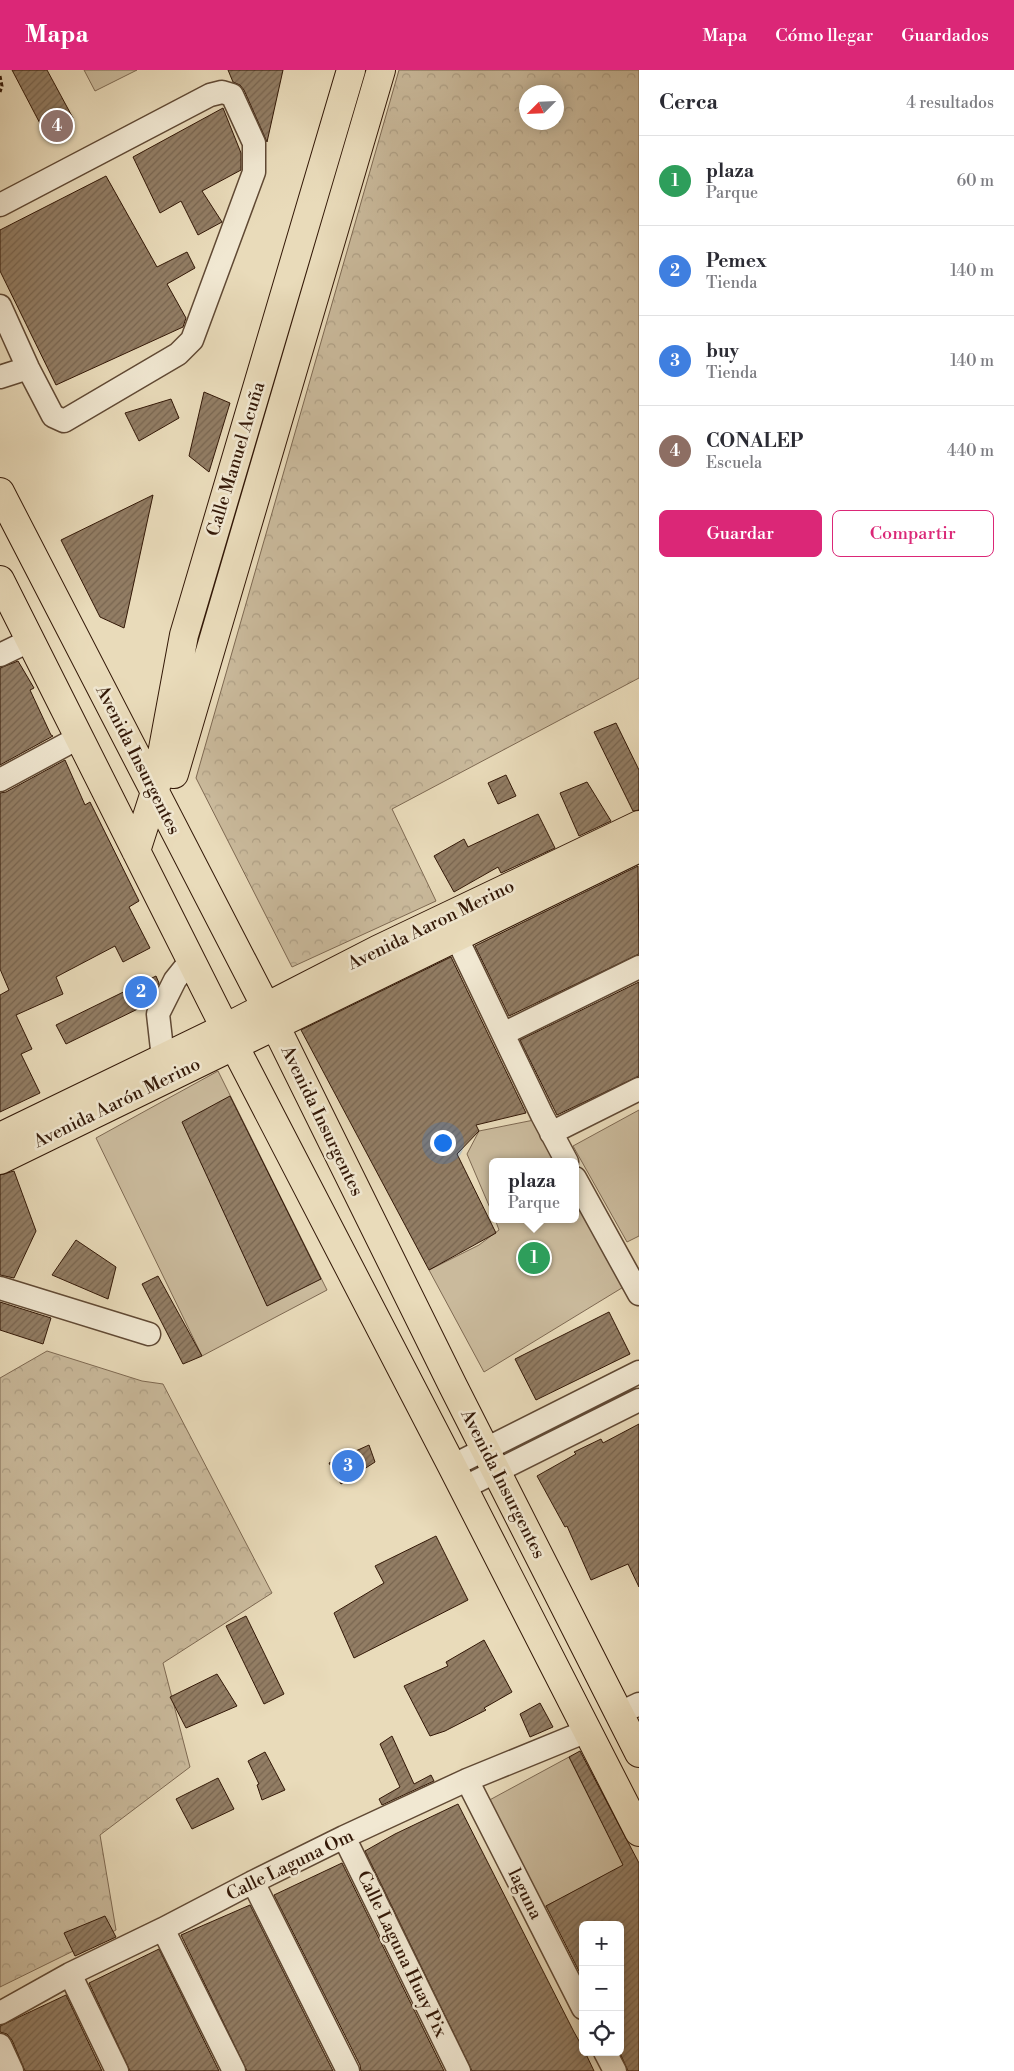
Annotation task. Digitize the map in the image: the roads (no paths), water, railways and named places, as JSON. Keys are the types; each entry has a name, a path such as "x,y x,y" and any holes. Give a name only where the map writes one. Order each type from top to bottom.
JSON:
{"main road":[{"name":"Calle Manuel Acuña","path":"159,801 184,634 351,70"},
{"name":"Calle Manuel Acuña","path":"141,860 381,70"},
{"name":"Avenida Insurgentes","path":"0,492 270,1016 491,1460 629,1709 639,1753"},
{"name":"Avenida Insurgentes","path":"0,580 230,1037 639,1832"},
{"name":"Avenida Aaron Merino","path":"230,1037 451,927 639,825"},
{"name":"Avenida Aaron Merino","path":"451,927 639,848"},
{"path":"141,860 164,875 172,874 178,870 187,855"},
{"path":"168,915 176,899 182,894 190,892 207,893"},
{"name":"Avenida Aarón Merino","path":"0,1137 163,1058 230,1037"},
{"name":"Avenida Aarón Merino","path":"0,1160 230,1037"}],"street":[{"path":"0,205 210,95 222,92 232,95 254,142 254,172 192,340 178,354 64,422 53,416 28,368 0,306"},
{"path":"0,377 28,368"},
{"path":"0,655 31,640"},
{"path":"0,780 78,738"},
{"path":"451,927 565,1158"},
{"path":"163,1058 158,1014 174,980 191,960"},
{"path":"503,1034 639,967"},
{"path":"551,1133 639,1089"},
{"path":"579,1185 639,1294"},
{"path":"0,1288 149,1334"},
{"path":"458,1477 491,1460 639,1372"},
{"path":"491,1460 639,1400"},
{"name":"Calle Laguna Om","path":"0,2013 70,1974 344,1837 467,1780 587,1731"},
{"name":"laguna","path":"467,1780 579,2000"},
{"name":"Calle Laguna Huay Pix","path":"344,1837 459,2071"},
{"path":"253,1882 348,2071"},
{"path":"163,1929 234,2071"},
{"path":"70,1974 118,2071"},
{"path":"0,2045 12,2071"},
{"path":"607,2056 615,2071"}],"place":[{"name":"CONALEP","path":"57,126"},
{"name":"Pemex","path":"141,992"},
{"name":"plaza","path":"534,1258"},
{"name":"buy","path":"348,1466"}]}
